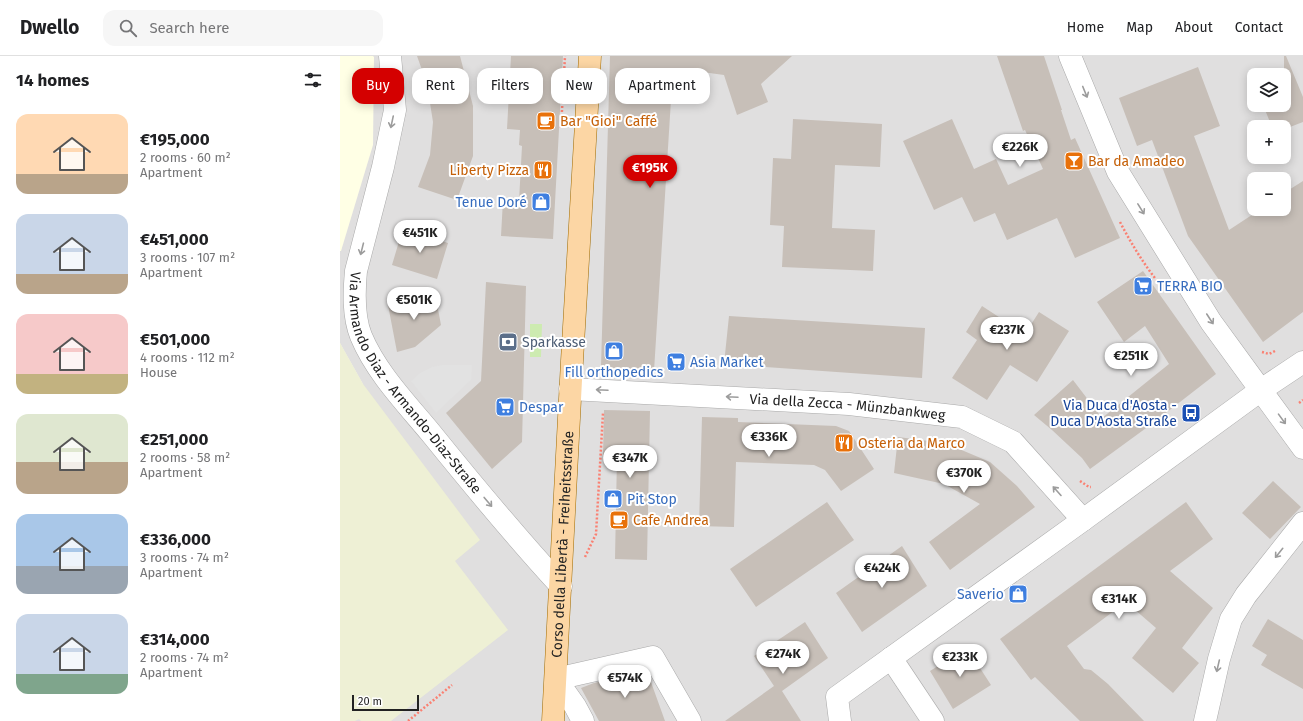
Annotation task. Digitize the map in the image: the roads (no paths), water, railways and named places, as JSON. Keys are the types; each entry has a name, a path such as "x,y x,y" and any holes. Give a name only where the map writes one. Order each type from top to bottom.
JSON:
{"main road":[{"name":"Corso della Libertà - Freiheitsstraße","path":"553,721 570,389 590,56"}],"street":[{"name":"Via Armando Diaz - Armando-Diaz-Straße","path":"390,56 395,110 383,167 356,271 347,279 360,334 369,354 383,374 532,555 561,586"},
{"path":"1070,56 1118,172 1211,322 1303,448"},
{"path":"840,721 837,697 1261,390 1303,362"},
{"name":"Via della Zecca - Münzbankweg","path":"570,389 849,404 962,418 1013,442 1083,520"},
{"path":"1205,721 1219,659 1231,619 1246,594 1303,523"},
{"path":"583,721 575,706 556,679 653,657 690,721"},
{"path":"891,658 933,721"}],"place":[{"name":"Bar \"Gioi\" Caffé","path":"546,121"},
{"name":"Bar da Amadeo","path":"1074,161"},
{"name":"Liberty Pizza","path":"543,170"},
{"name":"Tenue Doré","path":"541,202"},
{"name":"TERRA BIO","path":"1143,286"},
{"name":"Sparkasse","path":"508,342"},
{"name":"Fill orthopedics","path":"614,351"},
{"name":"Asia Market","path":"676,362"},
{"name":"Despar","path":"505,407"},
{"name":"Via Duca d'Aosta - Duca D'Aosta Straße","path":"1191,413"},
{"name":"Osteria da Marco","path":"844,443"},
{"name":"Pit Stop","path":"613,499"},
{"name":"Cafe Andrea","path":"619,520"},
{"name":"Saverio","path":"1018,594"}]}
